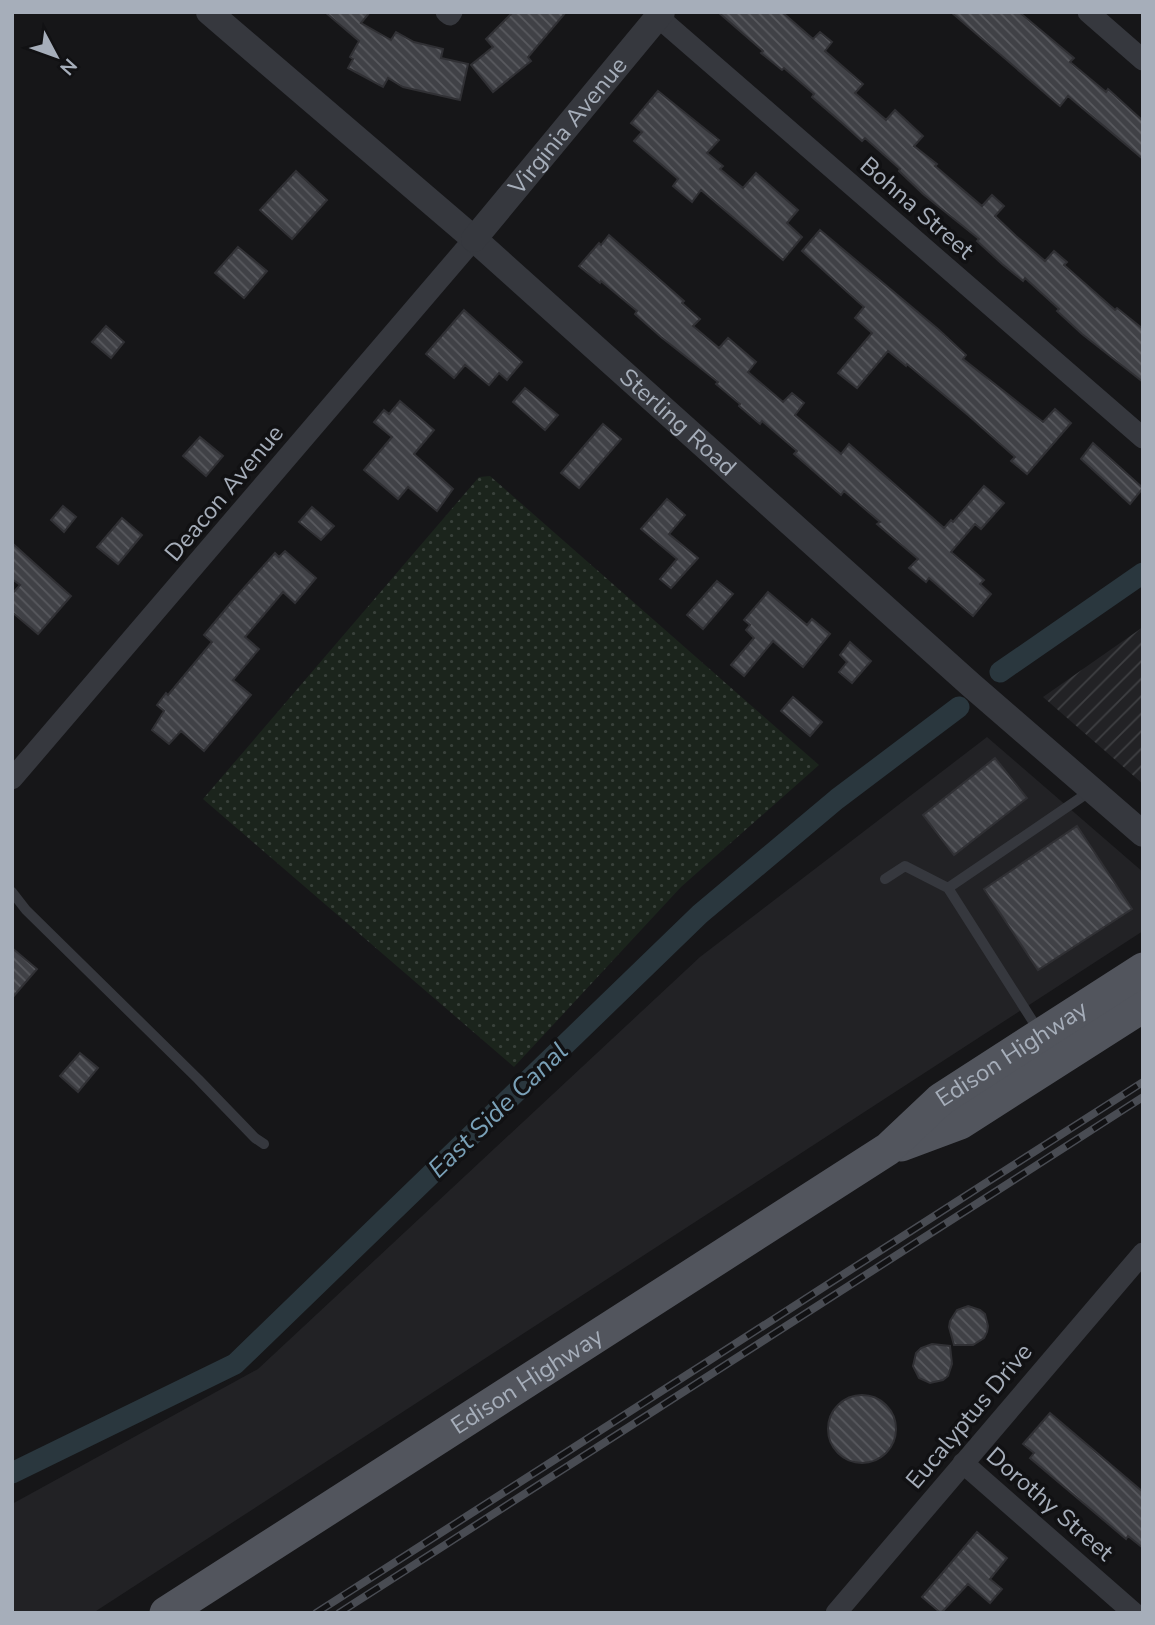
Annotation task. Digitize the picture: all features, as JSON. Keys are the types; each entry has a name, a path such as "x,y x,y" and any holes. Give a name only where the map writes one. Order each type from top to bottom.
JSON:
{"main road":[{"name":"Edison Highway","path":"166,1613 888,1149 941,1100 1143,970"},
{"name":"Edison Highway","path":"888,1149 960,1123 1143,1006"}],"street":[{"name":"Sterling Road","path":"209,12 474,239 1143,834"},
{"path":"1088,12 1143,60"},
{"name":"Virginia Avenue","path":"474,239 660,15"},
{"name":"Bohna Street","path":"660,15 1143,438"},
{"name":"Deacon Avenue","path":"12,779 474,239"},
{"name":"Eucalyptus Drive","path":"836,1613 1143,1253"},
{"name":"Dorothy Street","path":"963,1463 1134,1613"}],"lane":[{"path":"947,888 1092,790"},
{"path":"885,879 905,866 947,888 1041,1034"},
{"path":"12,892 26,910 264,1144"}],"shaded area":[{"path":"490,476 819,765 681,887 514,1067 203,799 479,477"},
{"path":"1143,627 1143,784 1043,697"},
{"path":"987,737 1143,872 1143,931 93,1613 12,1613 12,1504 258,1369 700,957"}],"building":[{"path":"325,12 370,12 361,23 391,40 396,32 414,42 443,49 441,58 468,64 460,100 403,87 388,78 383,87 348,68 353,59 350,57 359,41"},
{"path":"513,12 566,12 528,57 531,61 493,92 471,65 493,47 486,39"},
{"path":"718,12 782,12 813,39 820,32 832,42 825,51 863,84 855,93 886,120 895,110 923,136 914,146 937,164 935,166 982,206 992,195 1004,206 995,216 1016,236 1045,261 1054,251 1067,262 1064,265 1115,310 1117,308 1143,329 1143,382 1082,334 1025,278 1023,281 1002,264 977,241 979,239 923,194 865,138 862,141 812,97 814,94 784,68 782,70 761,53 763,51"},
{"path":"951,12 1019,12 1074,58 1070,62 1106,92 1108,89 1143,121 1143,159 1068,96 1060,106"},
{"path":"658,91 719,140 707,153 723,166 720,169 743,188 756,173 798,210 787,223 802,237 783,260 701,190 692,202 673,186 678,179 634,141 642,132 631,123"},
{"path":"296,171 327,200 292,239 260,210"},
{"path":"820,230 938,329 966,355 963,359 1043,422 1055,409 1071,423 1027,474 1011,461 1015,457 969,416 888,351 857,388 838,373 872,333 855,318 864,307 802,251"},
{"path":"609,235 684,301 682,303 700,319 693,326 719,348 728,338 756,362 748,372 783,402 792,393 804,403 795,415 841,454 849,444 944,528 951,520 953,522 984,486 1004,503 981,529 975,524 951,552 984,580 980,584 991,594 973,616 929,578 926,582 909,568 918,559 877,524 880,522 844,491 841,495 794,454 797,451 762,421 760,424 716,384 718,382 635,314 637,311 579,266"},
{"path":"238,247 267,271 244,298 215,273"},
{"path":"464,310 522,362 507,380 499,373 489,385 465,365 454,378 426,354"},
{"path":"106,326 124,342 111,358 92,342"},
{"path":"525,388 558,415 545,430 513,402"},
{"path":"400,401 434,430 414,454 453,489 437,511 408,487 398,499 364,470 392,437 374,422 384,410 389,414"},
{"path":"603,424 621,439 579,488 561,473"},
{"path":"200,437 223,456 206,476 183,456"},
{"path":"1093,443 1143,488 1130,504 1081,459"},
{"path":"667,499 685,515 669,534 698,558 671,588 660,579 677,559 641,529"},
{"path":"63,506 76,517 64,532 51,520"},
{"path":"312,507 334,526 321,540 299,522"},
{"path":"122,518 142,535 118,564 97,547"},
{"path":"12,543 71,596 38,634 12,612 12,594 20,585 12,579"},
{"path":"285,551 316,578 295,603 283,592 245,637 259,649 233,680 251,695 204,751 181,731 169,744 152,730 164,711 157,705 212,642 204,635 275,553 279,557"},
{"path":"717,581 733,594 703,629 687,615"},
{"path":"768,592 807,625 812,619 830,634 803,667 773,641 744,676 731,665 754,638 746,630 750,625 744,620"},
{"path":"850,642 871,661 852,683 839,672 847,662 840,655"},
{"path":"793,697 822,722 810,736 781,711"},
{"path":"995,758 1027,798 954,855 923,815"},
{"path":"1077,826 1132,909 1038,970 984,889"},
{"path":"12,948 37,969 12,998"},
{"path":"80,1053 98,1068 78,1092 60,1076"},
{"path":"968,1306 985,1314 987,1332 984,1338 973,1345 954,1345 950,1321 957,1310"},
{"path":"932,1344 950,1346 952,1364 948,1376 930,1383 919,1378 913,1366 916,1353"},
{"path":"862,1395 875,1398 886,1405 893,1416 896,1429 893,1442 886,1453 875,1460 862,1463 849,1460 838,1453 831,1442 828,1429 831,1416 838,1405 849,1398"},
{"path":"1050,1413 1143,1492 1143,1548 1128,1536 1126,1539 1030,1458 1034,1453 1023,1444"},
{"path":"977,1532 1007,1558 990,1579 1002,1589 990,1603 968,1584 941,1613 922,1597"}],"waterway":[{"name":"East Side Canal","path":"1000,672 1143,573"},
{"name":"East Side Canal","path":"12,1473 235,1364 700,914 837,799 959,707"}],"railway":[{"path":"316,1613 1143,1082"},
{"path":"339,1613 1143,1097"}]}
